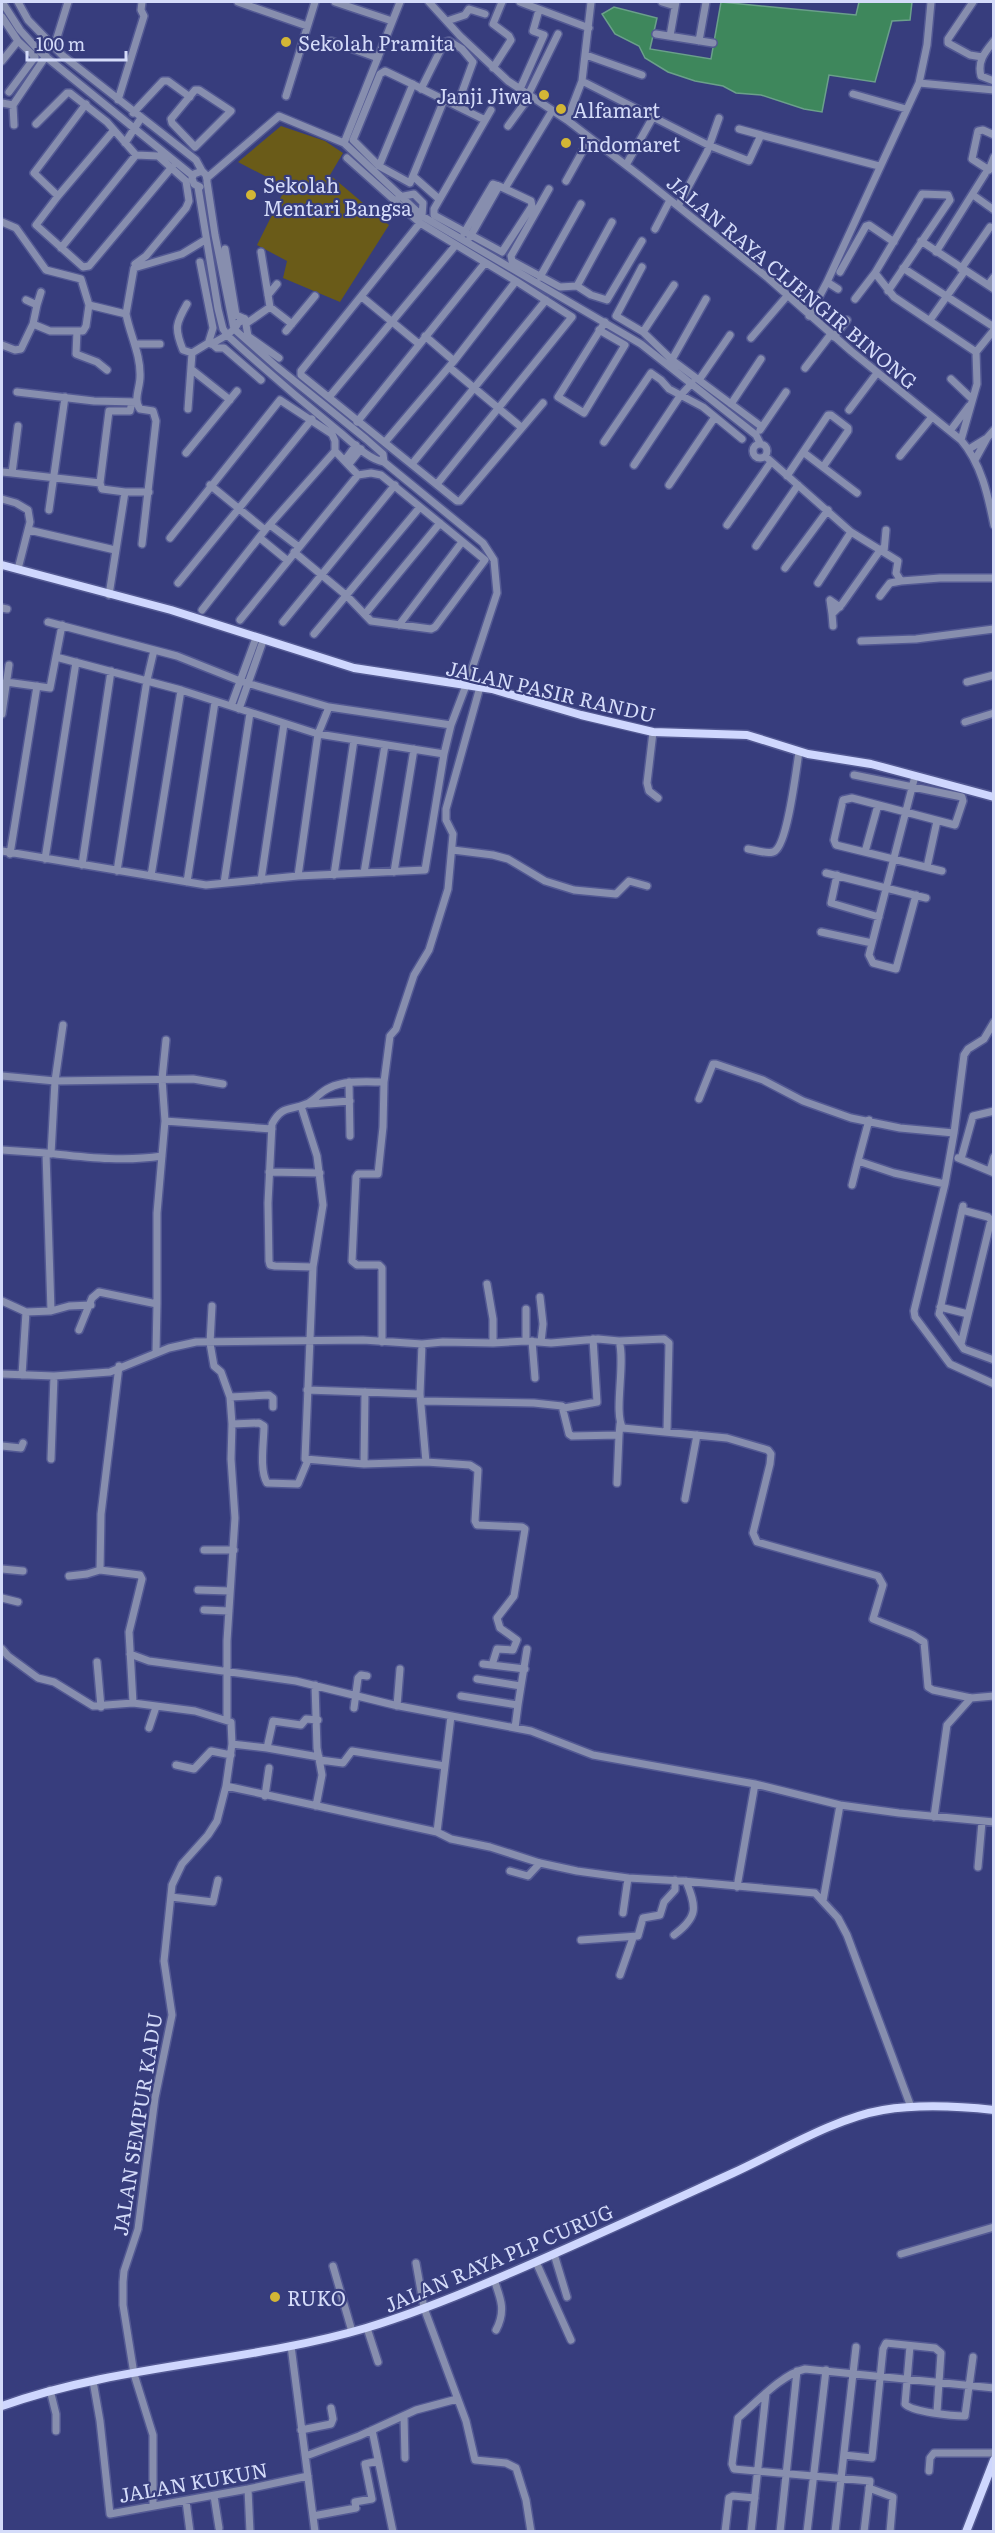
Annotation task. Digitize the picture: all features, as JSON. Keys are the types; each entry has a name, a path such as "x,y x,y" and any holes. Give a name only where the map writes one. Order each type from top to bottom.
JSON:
{"main road":[{"name":"JALAN PASIR RANDU","path":"2,565 181,613 259,640 354,668 480,687 653,732 747,735 799,752 871,764 993,797"},
{"name":"JALAN RAYA PLP CURUG","path":"2,2406 50,2390 291,2346 367,2328 424,2308 537,2262 846,2121 882,2110 912,2108 993,2110"},
{"path":"966,2532 993,2460"}],"street":[{"path":"2,2 5,16 18,40 35,57 9,92"},
{"path":"54,47 68,2"},
{"path":"118,100 144,16 141,10 142,2"},
{"path":"238,2 307,26"},
{"path":"286,96 315,2"},
{"path":"335,2 392,21"},
{"path":"344,143 400,2"},
{"name":"JALAN RAYA CIJENGIR BINONG","path":"429,2 493,68 567,120 678,206 877,373 961,440 975,460 993,515 993,525"},
{"path":"493,68 511,40 494,24 502,2"},
{"path":"520,2 589,28"},
{"path":"567,120 582,81 591,2"},
{"path":"662,2 676,4 670,36"},
{"path":"699,41 706,2"},
{"path":"809,316 919,83 927,45 932,2"},
{"path":"974,2 948,39 948,43 982,57"},
{"path":"5,16 19,4 28,20 62,55 196,160 207,180 215,235 236,328 383,454 384,462"},
{"path":"447,21 465,15 469,9 485,14"},
{"path":"520,89 544,35 533,31 539,10"},
{"path":"2,851 45,860 206,885 298,876 425,870 451,725 467,685 497,592 494,560 483,543 384,462 376,461 358,447 225,335 205,240 198,187 194,184 193,176 46,56 5,16"},
{"path":"508,126 529,95 558,34"},
{"path":"656,34 713,43"},
{"path":"2,60 18,40"},
{"path":"332,41 378,58"},
{"path":"422,89 444,43 449,41 462,49 473,62 457,106"},
{"path":"993,41 982,57 979,68 981,76 993,81"},
{"path":"55,63 62,55"},
{"path":"586,55 642,75"},
{"path":"14,125 13,105 46,56"},
{"path":"528,71 537,76"},
{"path":"444,100 414,177 409,184 379,166 353,140 382,72 413,84 485,120"},
{"path":"133,112 163,81 168,81 190,96"},
{"path":"582,81 708,146 749,161 761,135"},
{"path":"919,83 993,90"},
{"path":"379,166 413,84"},
{"path":"195,90 199,90 231,111 195,147 171,121 190,96 195,90"},
{"path":"36,124 69,93 114,130 136,155 158,156 186,180 189,201 186,208 146,256 135,264"},
{"path":"854,94 906,110"},
{"path":"2,103 13,105"},
{"path":"58,196 34,173 86,105"},
{"path":"467,235 491,186 503,185 531,201 532,206 502,252 467,235 434,215 434,208 491,110"},
{"path":"503,185 552,111"},
{"path":"198,187 204,186 207,180 279,116 344,143 421,220 605,321 670,363 756,435 760,444 767,449 765,456"},
{"path":"626,165 653,117"},
{"path":"125,143 141,118"},
{"path":"678,206 708,146 719,118"},
{"path":"739,129 879,166"},
{"path":"114,130 36,225 83,267 89,266 172,166"},
{"path":"993,135 983,130 978,131 972,159 988,170 993,157"},
{"path":"566,181 590,138"},
{"path":"61,248 136,155"},
{"path":"347,158 455,246 572,317 437,484"},
{"path":"193,176 196,172 202,171"},
{"path":"936,252 985,174"},
{"path":"414,177 440,199"},
{"path":"399,197 417,196 426,188"},
{"path":"549,189 511,256 512,261 540,277 560,287 577,286 591,295 604,300 609,299 642,241"},
{"path":"855,299 875,273 923,193 948,195 950,200 888,291"},
{"path":"973,195 993,210"},
{"path":"417,196 423,206 421,220 301,371 302,376 330,396 458,501 462,501 543,403"},
{"path":"655,229 670,200"},
{"path":"540,277 581,204"},
{"path":"2,222 16,228 46,270 81,279 89,305 83,331 46,330 33,324"},
{"path":"577,286 612,222"},
{"path":"840,272 866,226 869,225 894,242"},
{"path":"930,320 990,227"},
{"path":"149,492 102,489 100,483 109,411 130,411 140,377 136,344 130,335 126,314 134,268 189,251 205,240"},
{"path":"921,241 991,287 993,277"},
{"path":"330,396 455,246"},
{"path":"225,249 236,315 246,322 248,336 279,358"},
{"path":"261,252 270,307 292,324"},
{"path":"200,262 213,328 210,342"},
{"path":"353,428 485,263"},
{"path":"642,267 615,314 643,332 670,363"},
{"path":"903,268 993,329 976,352 977,384 961,440"},
{"path":"875,273 888,291 901,302 976,352"},
{"path":"386,441 454,361 516,281"},
{"path":"827,282 838,288"},
{"path":"268,295 277,285"},
{"path":"643,332 674,285"},
{"path":"2,345 15,350 21,349 33,324 41,292"},
{"path":"583,309 591,295"},
{"path":"286,331 315,296"},
{"path":"751,338 787,296"},
{"path":"362,297 419,344"},
{"path":"670,363 706,299"},
{"path":"26,300 37,305"},
{"path":"412,464 546,300"},
{"path":"187,304 177,321 176,329 183,350 192,353 219,335 225,335 236,328 239,329 270,307"},
{"path":"89,305 126,314"},
{"path":"805,368 847,320"},
{"path":"599,330 625,345 584,413 558,397 599,330 605,321"},
{"path":"77,331 77,356 97,362 107,370"},
{"path":"634,465 680,396 695,382 730,335"},
{"path":"425,336 454,361"},
{"path":"210,342 224,348 261,380"},
{"path":"136,344 160,344"},
{"path":"188,409 192,353"},
{"path":"731,404 761,359"},
{"path":"449,367 521,427"},
{"path":"191,369 230,400"},
{"path":"604,442 650,373 662,380 669,389 703,407 742,439"},
{"path":"849,410 877,373"},
{"path":"951,380 971,401"},
{"path":"695,382 731,404 762,427"},
{"path":"186,453 237,391"},
{"path":"17,392 64,398 134,402 138,407 153,411 156,417 142,544"},
{"path":"756,435 786,392"},
{"path":"49,510 64,398"},
{"path":"171,538 210,485 280,400 332,434 335,451 268,528 202,610"},
{"path":"950,431 971,401"},
{"path":"787,476 828,415 831,415 848,428 823,467"},
{"path":"669,485 716,417"},
{"path":"900,456 932,417"},
{"path":"178,583 312,419"},
{"path":"12,473 18,426"},
{"path":"969,449 991,434"},
{"path":"975,460 991,434"},
{"path":"347,462 366,439"},
{"path":"760,444 754,447 754,453 759,458 765,456"},
{"path":"335,451 358,475"},
{"path":"803,452 856,493"},
{"path":"765,456 850,532 898,561 896,573 880,596"},
{"path":"727,525 771,462"},
{"path":"2,472 100,483"},
{"path":"210,485 297,550 371,621 431,630 484,560 381,475 371,473 358,475 297,550 240,620"},
{"path":"283,622 395,485"},
{"path":"756,546 798,485"},
{"path":"109,595 124,492"},
{"path":"2,499 28,510 29,530 18,568"},
{"path":"314,634 420,507"},
{"path":"785,568 828,510"},
{"path":"365,614 440,523"},
{"path":"29,530 115,550"},
{"path":"832,614 840,607 882,550 886,530"},
{"path":"818,583 850,532"},
{"path":"260,538 288,561"},
{"path":"864,540 885,540"},
{"path":"399,625 462,542"},
{"path":"896,573 901,581"},
{"path":"890,583 940,578 993,578"},
{"path":"833,626 830,600 840,607"},
{"path":"48,622 154,650 240,681 329,707 451,725"},
{"path":"6,682 50,688 62,625"},
{"path":"861,640 916,639 993,629"},
{"path":"231,706 259,640"},
{"path":"239,709 259,640"},
{"path":"117,871 154,650"},
{"path":"56,657 181,690 318,735 444,754"},
{"path":"45,860 76,662"},
{"path":"2,714 2,701 9,665"},
{"path":"82,865 111,671"},
{"path":"967,682 993,675"},
{"path":"10,854 37,686"},
{"path":"382,1342 382,1268 379,1265 357,1265 352,1261 356,1178 358,1174 378,1174 383,1127 384,1082 390,1036 396,1029 414,975 429,950 448,890 453,834 446,820 446,809 480,687"},
{"path":"151,876 181,690"},
{"path":"187,882 215,702"},
{"path":"298,876 318,735 329,707"},
{"path":"224,883 250,712"},
{"path":"965,722 993,713"},
{"path":"261,880 284,724"},
{"path":"653,732 647,783 649,791 658,798"},
{"path":"334,874 354,740"},
{"path":"364,873 385,745"},
{"path":"394,872 414,749"},
{"path":"748,849 772,852 776,850 785,836 799,752"},
{"path":"854,775 962,797 963,801 956,825 848,798 843,800 834,843 942,871"},
{"path":"915,776 869,955 873,963 896,969 916,895"},
{"path":"865,852 878,805"},
{"path":"927,867 937,821"},
{"path":"453,850 493,855 508,860 545,881 574,890 616,894 629,881 647,886"},
{"path":"826,873 926,898"},
{"path":"837,875 831,903 879,917"},
{"path":"821,933 872,943"},
{"path":"993,1022 984,1039 968,1049 964,1055 945,1184 914,1314 950,1364 993,1384"},
{"path":"51,1311 49,1153 55,1081 63,1025"},
{"path":"156,1352 157,1213 165,1121 162,1079 166,1040"},
{"path":"699,1099 713,1064 716,1064 762,1080 803,1101 851,1118 900,1128 954,1133"},
{"path":"2,1076 55,1081 194,1079 224,1084"},
{"path":"309,1104 316,1096 331,1087 350,1082 384,1082"},
{"path":"350,1082 350,1136"},
{"path":"313,1267 275,1266 269,1261 269,1172 272,1129 277,1115 288,1107 350,1101"},
{"path":"301,1106 317,1156 322,1205 313,1267 304,1458 364,1464 426,1462 470,1465 478,1470 475,1521 477,1525 525,1529 514,1596 496,1618 500,1628 517,1640 516,1647 513,1650 497,1649 492,1665"},
{"path":"993,1111 974,1116 959,1159 992,1172 993,1157"},
{"path":"852,1185 868,1120"},
{"path":"165,1121 272,1129"},
{"path":"2,1150 91,1159 162,1156"},
{"path":"858,1161 894,1173 945,1184"},
{"path":"269,1172 320,1173"},
{"path":"961,1344 990,1234 990,1218 962,1208 940,1316 965,1350 992,1360 993,1350"},
{"path":"487,1284 493,1319 493,1343"},
{"path":"79,1330 92,1299 99,1292 157,1304"},
{"path":"540,1297 543,1324 541,1342"},
{"path":"2,1301 26,1312 91,1305"},
{"path":"210,1343 212,1306"},
{"path":"940,1307 968,1314"},
{"path":"526,1309 536,1378"},
{"path":"22,1375 26,1312"},
{"path":"2,1374 54,1376 110,1372 119,1366 180,1344 309,1341 422,1344 529,1341 561,1343 593,1339 619,1341 660,1338 669,1342 667,1431"},
{"path":"307,1390 534,1403 564,1408 597,1402 593,1339"},
{"path":"616,1483 620,1424 619,1341"},
{"name":"JALAN SEMPUR KADU","path":"153,2505 153,2435 134,2374 123,2305 124,2271 138,2229 155,2098 171,2014 172,2002 164,1961 172,1885 177,1872 217,1821 226,1786 232,1744 231,1722 227,1720 229,1611 234,1550 232,1424 230,1397 221,1372 214,1366 210,1343"},
{"path":"422,1344 421,1398 423,1447 426,1462"},
{"path":"100,1570 101,1514 119,1366"},
{"path":"51,1459 54,1376"},
{"path":"364,1464 365,1392"},
{"path":"230,1397 269,1395 273,1398 273,1407"},
{"path":"564,1408 570,1435 619,1435"},
{"path":"232,1424 259,1423 264,1426 264,1479 267,1484 298,1484 308,1460"},
{"path":"620,1424 626,1429 667,1431 736,1440 768,1450 771,1454 770,1464 753,1533 757,1542 878,1576 882,1585 873,1619 913,1635 924,1642 927,1683 930,1689 971,1698 993,1696"},
{"path":"685,1499 697,1435"},
{"path":"2,1446 21,1448 24,1443"},
{"path":"204,1550 234,1550"},
{"path":"2,1569 23,1571"},
{"path":"69,1576 100,1570 140,1575 142,1579 129,1632 133,1703"},
{"path":"198,1590 230,1591"},
{"path":"2,1598 18,1602"},
{"path":"204,1610 229,1611"},
{"path":"2,1649 38,1678 54,1682 86,1703 101,1707 133,1703 195,1711 227,1720"},
{"path":"516,1728 527,1649"},
{"path":"130,1653 149,1661 315,1685 397,1706 516,1728 574,1746 593,1755 755,1784 840,1805 993,1822"},
{"path":"97,1662 101,1707"},
{"path":"483,1664 525,1669"},
{"path":"397,1706 400,1669"},
{"path":"354,1708 359,1676 367,1676"},
{"path":"477,1679 521,1686"},
{"path":"315,1685 322,1775 316,1806"},
{"path":"461,1695 518,1705"},
{"path":"934,1817 947,1725 971,1698"},
{"path":"149,1728 156,1707"},
{"path":"437,1832 451,1716"},
{"path":"267,1748 273,1721 301,1725 306,1719 318,1720"},
{"path":"232,1744 267,1748 343,1763 352,1751 445,1766"},
{"path":"176,1765 194,1769 212,1751 231,1755"},
{"path":"265,1796 269,1768"},
{"path":"737,1887 755,1784"},
{"path":"226,1786 437,1832 451,1839 490,1847 540,1863 628,1878 814,1893 824,1900 843,1927 859,1962 912,2108"},
{"path":"824,1900 840,1805"},
{"path":"978,1867 982,1822"},
{"path":"510,1871 528,1876 540,1863"},
{"path":"623,1913 628,1878"},
{"path":"171,1897 213,1902 218,1880"},
{"path":"581,1940 633,1938 639,1935 643,1918 660,1915 663,1902 675,1890 675,1880"},
{"path":"674,1935 688,1925 694,1911 694,1904 686,1881"},
{"path":"620,1975 633,1938"},
{"path":"901,2254 993,2227"},
{"path":"554,2254 567,2297"},
{"path":"537,2262 572,2340"},
{"path":"416,2263 424,2308 466,2421 475,2460 506,2463 516,2468 526,2500 531,2532"},
{"path":"333,2266 351,2328 350,2332"},
{"path":"494,2280 503,2310 496,2330"},
{"path":"367,2328 378,2362"},
{"path":"844,2455 872,2458 886,2343 938,2349 940,2352 937,2412"},
{"path":"291,2346 315,2532"},
{"path":"910,2346 906,2406 937,2412 965,2416 973,2357"},
{"path":"836,2532 856,2347"},
{"path":"890,2532 893,2497 869,2484 733,2468 736,2421 766,2393 797,2371 805,2369 993,2388"},
{"path":"807,2532 826,2370"},
{"path":"780,2532 797,2371"},
{"name":"JALAN KUKUN","path":"93,2381 100,2421 109,2512 214,2496 308,2476"},
{"path":"50,2390 56,2414 56,2431"},
{"path":"751,2532 766,2393"},
{"path":"306,2456 416,2410 458,2399"},
{"path":"301,2430 331,2424 333,2419 331,2408"},
{"path":"404,2416 405,2458"},
{"path":"372,2430 393,2532"},
{"path":"929,2471 930,2458 934,2453 993,2453"},
{"path":"313,2516 356,2508 355,2502 372,2499 365,2464 378,2461"},
{"path":"864,2532 869,2484"},
{"path":"248,2489 250,2532"},
{"path":"214,2496 219,2528"},
{"path":"725,2532 729,2498 733,2496 755,2498"},
{"path":"186,2501 190,2532"}],"shaded area":[{"path":"721,2 856,15 859,2 912,2 910,20 892,21 875,82 829,75 822,112 804,109 761,95 736,93 723,86 695,81 668,72 645,58 639,46 615,34 602,14 614,7 657,18 650,49 711,59"},
{"path":"281,126 325,141 343,153 330,175 389,225 340,302 283,278 287,261 257,245 286,187 238,162"}],"place":[{"name":"Sekolah Pramita","path":"286,42"},
{"name":"Janji Jiwa","path":"544,95"},
{"name":"Alfamart","path":"561,109"},
{"name":"Indomaret","path":"566,143"},
{"name":"Sekolah Mentari Bangsa","path":"251,195"},
{"name":"RUKO","path":"275,2297"}]}
